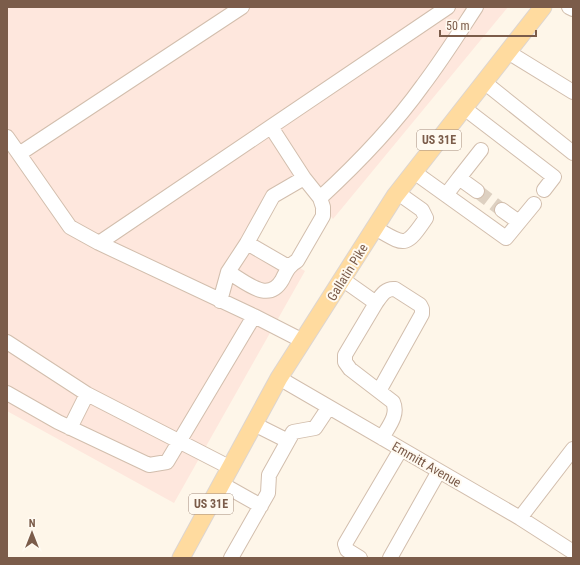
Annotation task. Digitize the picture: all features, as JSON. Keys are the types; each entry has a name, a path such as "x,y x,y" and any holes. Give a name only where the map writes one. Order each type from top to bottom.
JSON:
{"main road":[{"name":"Gallatin Pike","path":"182,558 279,378 375,228 398,193 543,7"}],"street":[{"path":"19,154 242,7"},
{"path":"99,243 448,7"},
{"path":"320,198 373,146 423,86 476,7"},
{"path":"569,7 573,9"},
{"path":"508,52 573,92"},
{"path":"484,82 573,153"},
{"path":"464,108 554,177 544,190"},
{"path":"228,272 262,292 272,291 278,287 290,265 297,260 323,216 323,207 320,198 304,178 271,127"},
{"path":"7,137 70,227 99,243 254,316 303,341"},
{"path":"446,195 481,150"},
{"path":"414,172 506,238 534,204"},
{"path":"220,301 228,272 247,243 273,196 304,178"},
{"path":"459,178 477,191"},
{"path":"375,228 400,242 406,241 415,235 426,218 422,210 398,193"},
{"path":"502,210 519,222"},
{"path":"247,243 285,265 290,265"},
{"path":"342,279 376,304"},
{"path":"379,391 422,314 420,305 395,289 390,288 385,291 376,304 345,355 345,362 350,369 393,402 395,414 382,438"},
{"path":"7,392 70,428 149,465 167,462 254,316"},
{"path":"7,342 87,394 230,468"},
{"name":"Emmitt Avenue","path":"279,378 520,518 573,552"},
{"path":"70,428 87,394"},
{"path":"231,558 268,493 269,475 293,432 315,428 329,407"},
{"path":"254,424 288,441"},
{"path":"360,558 347,550 345,544 401,449"},
{"path":"520,518 573,449"},
{"path":"390,558 439,471"},
{"path":"222,484 261,506"}],"shaded area":[{"path":"7,7 508,7 333,219 304,183 276,200 254,241 305,271 174,503 7,411"}],"tunnel":[{"path":"477,191 502,210"}]}
